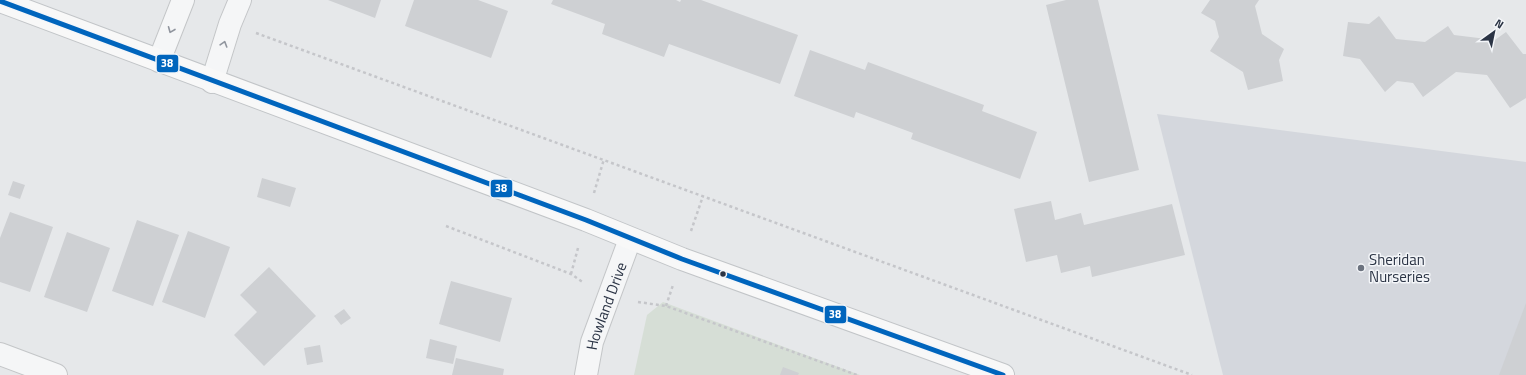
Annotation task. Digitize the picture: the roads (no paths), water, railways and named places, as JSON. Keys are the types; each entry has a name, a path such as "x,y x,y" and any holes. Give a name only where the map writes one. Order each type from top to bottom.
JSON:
{"main road":[{"path":"0,1 212,82 586,220 682,259 1003,375"}],"street":[{"path":"159,61 183,0"},
{"path":"212,82 230,24 240,0"},
{"name":"Howland Drive","path":"586,375 592,342 630,239"},
{"path":"0,354 56,375"}],"place":[{"name":"Sheridan Nurseries","path":"1361,268"}]}
